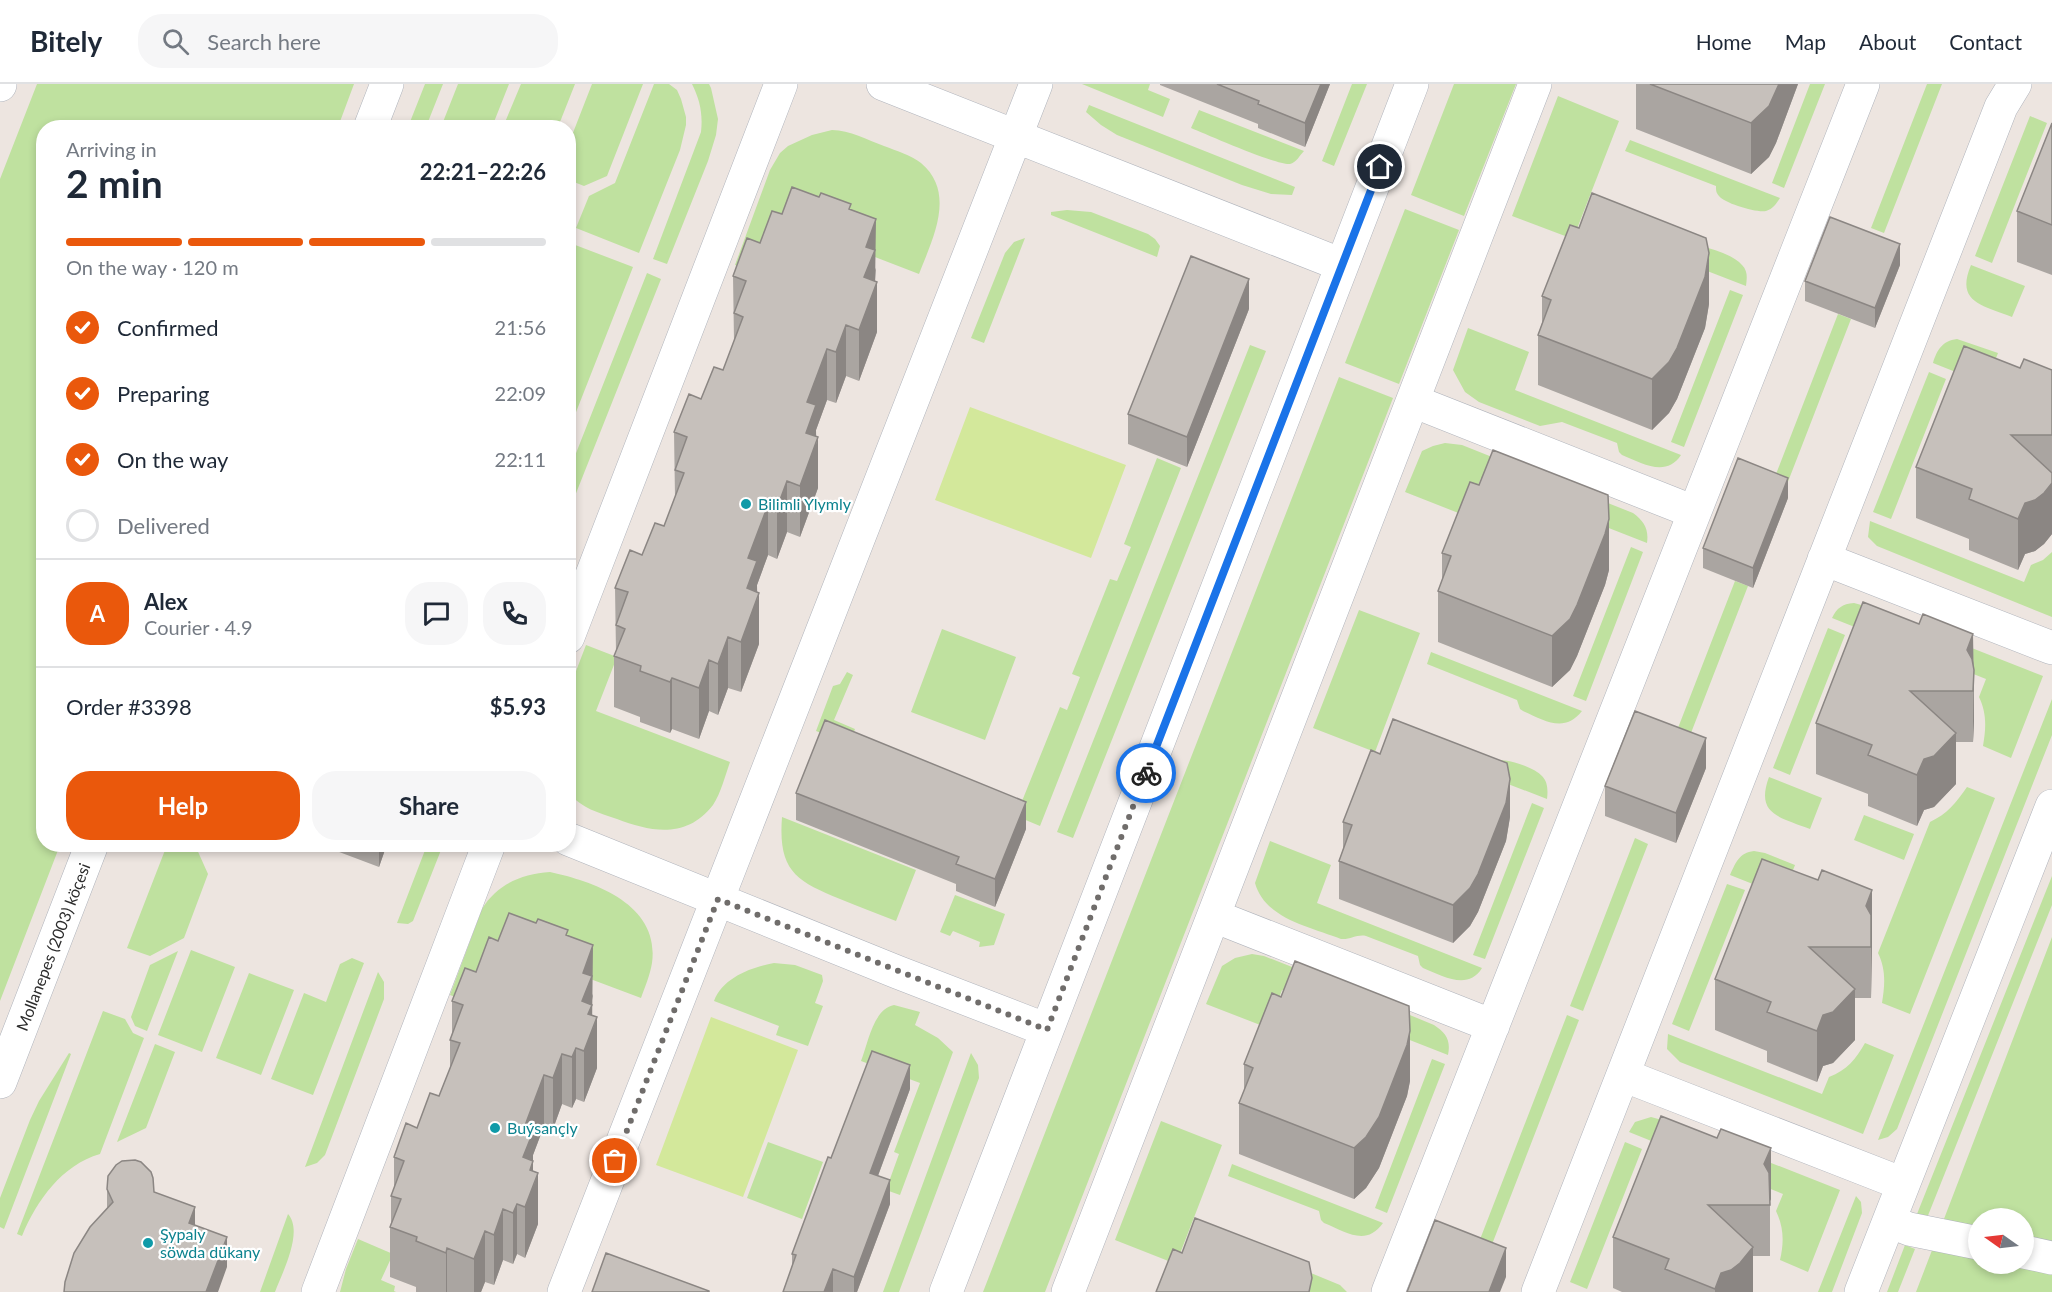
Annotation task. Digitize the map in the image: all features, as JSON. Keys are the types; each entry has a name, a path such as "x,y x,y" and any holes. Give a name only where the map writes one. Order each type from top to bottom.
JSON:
{"street":[{"path":"373,120 387,84"},
{"path":"576,615 781,84"},
{"path":"883,84 1342,265"},
{"path":"564,1292 1036,84"},
{"path":"946,1292 1412,84"},
{"path":"1068,1292 1535,84"},
{"path":"1388,1292 1863,84"},
{"path":"1538,1292 2001,106 2014,84"},
{"path":"1413,401 1694,512"},
{"path":"1824,559 2052,648"},
{"path":"1861,1292 2052,806"},
{"path":"576,842 1047,1030"},
{"name":"Mollanepes (2003) köçesi","path":"0,1082 89,852"},
{"path":"318,1292 486,852"},
{"path":"1214,916 1493,1026"},
{"path":"1623,1075 1903,1184"},
{"path":"1889,1221 1909,1229 1968,1241"},
{"path":"2034,1254 2052,1258"}],"green space":[{"path":"37,84 354,84 341,120 36,120 36,852 57,852 0,1001 0,179"},
{"path":"425,84 443,84 429,120 411,120"},
{"path":"458,84 509,84 495,120 444,120"},
{"path":"521,84 575,84 561,120 506,120"},
{"path":"592,84 643,84 607,176 584,186 576,183 576,125"},
{"path":"654,84 669,84 677,90 686,117 686,125 680,150 639,253 576,228 589,196 615,183"},
{"path":"692,84 709,84 711,88 718,119 716,135 667,264 653,259 701,132 700,107"},
{"path":"1082,84 1150,84 1148,90 1170,99 1163,117"},
{"path":"1352,84 1367,84 1334,166 1322,161"},
{"path":"1454,84 1516,84 1464,216 1411,195"},
{"path":"1810,84 1825,84 1784,188 1772,183"},
{"path":"1927,84 1942,84 1884,233 1871,228"},
{"path":"1558,96 1619,121 1573,239 1512,216"},
{"path":"1089,105 1295,187 1292,195 1271,194 1242,185 1117,135 1086,112"},
{"path":"1199,110 1304,151 1296,161 1290,164 1242,149 1191,128"},
{"path":"2030,116 2047,123 1992,263 1975,256"},
{"path":"832,130 852,133 908,155 921,163 932,175 938,188 940,202 935,232 919,274 792,225 764,276 735,265 770,170 780,153 788,146 812,135"},
{"path":"1630,140 1780,198 1772,208 1766,211 1733,204 1719,196 1716,186 1625,151"},
{"path":"1405,209 1459,230 1399,384 1345,363"},
{"path":"1067,210 1091,212 1148,234 1160,246 1157,257 1051,215 1051,212"},
{"path":"1596,228 1674,240 1716,250 1732,257 1744,267 1747,277 1746,286"},
{"path":"1025,238 984,343 971,338 1005,253 1014,242"},
{"path":"576,245 633,267 576,412"},
{"path":"1971,265 2025,286 2012,317 1982,305 1969,295 1967,278"},
{"path":"647,273 661,279 576,493 576,453"},
{"path":"1730,290 1743,295 1684,447 1671,442"},
{"path":"1838,314 1851,319 1784,492 1771,487"},
{"path":"1468,328 1529,352 1515,390 1681,455 1668,466 1653,467 1622,455 1617,443 1562,422 1540,426 1479,402 1465,392 1453,370"},
{"path":"1957,339 1998,353 1986,384 1933,363 1941,347"},
{"path":"1250,345 1266,351 1073,838 1057,832"},
{"path":"1929,372 1946,379 1891,519 1873,512"},
{"path":"1339,377 1393,398 1045,1292 983,1292"},
{"path":"970,407 1126,465 1091,558 935,500"},
{"path":"1445,443 1462,445 1633,513 1645,526 1647,543 1481,478 1466,516 1405,492 1422,451"},
{"path":"1157,458 1181,468 1040,826 1016,816 1060,707 1067,710 1080,677 1072,674 1110,579 1117,581 1131,547 1124,544"},
{"path":"1870,521 2024,582 2031,565 2043,560 2052,552 2052,617 1877,546 1868,537"},
{"path":"1631,547 1643,552 1586,701 1573,696"},
{"path":"1735,581 1748,586 1684,751 1671,746"},
{"path":"1854,603 2043,676 2011,758 1983,746 1985,721 1979,697 1986,679 1832,618 1840,607"},
{"path":"1359,610 1420,633 1375,752 1313,728"},
{"path":"1828,628 1845,635 1790,775 1773,768"},
{"path":"942,629 1016,657 985,740 911,712"},
{"path":"586,645 617,657 596,711 730,762 721,790 713,805 703,816 680,828 655,829 604,815 576,800 576,671"},
{"path":"1431,652 1582,711 1568,722 1546,721 1520,709 1517,700 1427,664"},
{"path":"847,672 853,675 834,720 855,729 849,744 816,731 833,686 840,684"},
{"path":"2052,699 2052,735 1897,1129 1888,1137 1878,1140"},
{"path":"1397,741 1496,761 1513,762 1527,767 1544,778 1547,799"},
{"path":"1769,777 1822,798 1810,829 1780,817 1768,807 1765,799"},
{"path":"1967,787 1995,798 1910,1014 1882,1003 1884,977 1878,953 1930,822 1951,808"},
{"path":"1532,803 1544,808 1485,959 1473,955"},
{"path":"1864,815 1914,834 1904,860 1854,840"},
{"path":"782,817 916,870 896,921 824,892 801,879 793,871 783,850"},
{"path":"1635,838 1648,844 1583,1011 1570,1006"},
{"path":"1270,841 1331,865 1317,903 1482,968 1470,979 1447,978 1423,968 1418,956 1366,936 1341,939 1303,926 1278,913 1260,895 1255,883"},
{"path":"1754,851 1795,865 1783,896 1730,875 1741,856"},
{"path":"164,852 198,852 208,874 184,938 150,956 127,948"},
{"path":"424,852 440,852 413,921 408,924 397,923"},
{"path":"550,872 605,890 635,911 646,926 652,943 652,963 641,998 585,977 481,1007 450,995 482,909 488,900 511,882 530,875"},
{"path":"2052,876 2052,905 1925,1223 1915,1219"},
{"path":"1727,884 1745,890 1689,1031 1672,1024"},
{"path":"955,895 1005,914 994,945 979,947 980,942 953,931 950,936 940,932"},
{"path":"2052,937 2052,1292 1916,1292"},
{"path":"191,950 235,967 202,1052 158,1035"},
{"path":"178,951 147,1031 135,1026 131,1017 150,965"},
{"path":"1252,954 1264,956 1434,1025 1447,1037 1448,1055 1282,990 1268,1028 1206,1004 1222,966 1235,958"},
{"path":"352,958 364,963 313,1095 271,1079 304,993 326,1002 340,964"},
{"path":"774,963 795,965 822,975 823,981 815,1003 823,1006 808,1046 776,1035 779,1026 714,1001 731,979 748,970"},
{"path":"378,972 384,982 384,999 325,1155 317,1163 305,1167"},
{"path":"249,973 294,990 261,1075 216,1058"},
{"path":"894,1005 920,1012 915,1025 938,1038 953,1052 900,1195 886,1190 899,1154 894,1152 920,1083 861,1061 876,1020 887,1008"},
{"path":"103,1011 125,1019 133,1033 144,1038 100,1154 74,1166 52,1186 35,1210 22,1236 17,1234"},
{"path":"1567,1015 1579,1020 1484,1265 1472,1260"},
{"path":"711,1017 798,1050 743,1197 656,1165"},
{"path":"1668,1034 1822,1094 1829,1077 1850,1063 1865,1043 1894,1055 1863,1134 1680,1062 1667,1049"},
{"path":"155,1044 175,1052 146,1128 117,1142"},
{"path":"69,1053 71,1054 4,1229 0,1227 0,1198 39,1101"},
{"path":"971,1053 978,1065 979,1078 899,1292 883,1292"},
{"path":"1432,1059 1445,1064 1387,1213 1375,1208"},
{"path":"1651,1117 1840,1190 1808,1272 1780,1260 1783,1236 1776,1211 1783,1194 1629,1132 1635,1122"},
{"path":"1161,1121 1222,1145 1176,1264 1115,1240"},
{"path":"768,1142 823,1162 802,1219 747,1198"},
{"path":"1625,1142 1642,1149 1587,1289 1570,1282"},
{"path":"1232,1164 1383,1223 1370,1234 1363,1236 1348,1233 1324,1223 1319,1211 1228,1176"},
{"path":"1856,1196 1861,1202 1862,1213 1832,1292 1818,1292"},
{"path":"288,1214 294,1231 290,1253 275,1292 260,1292"},
{"path":"358,1239 393,1254 381,1280 395,1286 394,1291 396,1292 340,1292"},
{"path":"1905,1245 1915,1249 1898,1292 1887,1292"},
{"path":"1306,1271 1340,1285 1347,1292 1300,1292"}],"building":[{"path":"1217,84 1321,84 1305,123"},
{"path":"1650,84 1779,84 1769,106 1751,123"},
{"path":"2052,123 2052,225 2017,211"},
{"name":"Bilimli Ylymly","path":"792,187 819,197 821,193 851,204 849,209 876,219 866,247 875,250 864,277 877,282 859,330 846,325 836,352 827,349 807,402 816,405 806,433 818,437 800,486 787,481 777,508 768,505 748,558 757,561 747,588 759,593 741,642 728,637 718,664 709,660 699,688 672,678 670,682 640,671 641,666 614,656 625,629 616,625 628,592 615,588 630,550 642,555 655,523 664,526 684,473 675,470 687,437 674,432 689,394 701,399 714,367 723,370 743,317 734,313 746,281 733,276 747,238 760,243 772,211 782,214"},
{"path":"1592,193 1706,238 1709,253 1705,277 1677,348 1669,362 1652,379 1538,335 1551,300 1542,296 1570,225 1579,228"},
{"path":"1830,217 1900,244 1875,308 1805,281"},
{"path":"1191,256 1249,279 1187,437 1128,414"},
{"path":"1964,346 2020,368 2024,359 2052,370 2052,435 2011,435 2052,473 2052,483 2035,500 2025,503 2018,519 1969,499 1972,489 1916,467"},
{"path":"1493,450 1608,495 1609,519 1605,534 1577,605 1570,619 1552,636 1438,591 1451,556 1442,553 1470,482 1479,485"},
{"path":"1738,458 1788,478 1753,568 1703,548"},
{"path":"1863,602 1919,624 1923,614 1973,634 1967,650 1974,670 1973,691 1910,691 1956,733 1934,756 1924,759 1917,775 1868,755 1872,745 1816,723"},
{"path":"1635,711 1706,738 1676,813 1605,786"},
{"path":"1393,719 1507,763 1510,779 1506,803 1478,874 1470,888 1453,905 1339,861 1352,825 1343,822 1371,750 1380,754"},
{"path":"825,720 1026,802 995,879 956,864 959,857 796,793"},
{"path":"1762,859 1818,880 1822,870 1872,890 1866,906 1871,915 1871,947 1809,947 1855,989 1833,1012 1823,1015 1817,1031 1767,1012 1771,1002 1715,979"},
{"name":"Buýsançly","path":"509,913 536,923 538,919 568,930 566,935 593,945 583,973 592,976 582,1001 592,1005 588,1014 597,1017 584,1051 576,1048 572,1057 562,1054 553,1078 544,1075 524,1128 533,1132 523,1157 533,1161 530,1170 538,1173 525,1207 517,1204 513,1213 503,1209 494,1235 485,1231 474,1259 447,1248 446,1253 416,1241 417,1237 390,1227 401,1199 391,1196 404,1161 394,1157 406,1123 417,1128 430,1093 439,1096 460,1043 450,1040 463,1005 452,1001 465,968 476,972 489,937 498,941"},
{"path":"1295,961 1409,1006 1410,1031 1407,1045 1379,1117 1366,1137 1354,1148 1239,1103 1253,1068 1244,1064 1272,993 1281,997"},
{"path":"872,1051 910,1065 870,1173 890,1180 854,1277 833,1269 824,1292 783,1292 796,1255 792,1254 828,1157 831,1158"},
{"path":"1661,1116 1717,1138 1721,1129 1771,1148 1764,1164 1769,1173 1770,1205 1708,1205 1753,1247 1740,1263 1731,1270 1721,1273 1715,1289 1665,1269 1669,1259 1613,1237"},
{"name":"Şypaly söwda dükany","path":"122,1161 141,1162 151,1172 154,1192 195,1207 189,1223 227,1237 206,1292 64,1292 74,1253 90,1227 113,1202 107,1189 108,1176"},
{"path":"1195,1218 1309,1262 1312,1278 1309,1292 1156,1292 1173,1249 1182,1253"},
{"path":"1435,1220 1506,1248 1489,1292 1407,1292"},
{"path":"606,1253 709,1291 709,1292 592,1292"}],"way so far":[{"path":"615,1161 718,899 1047,1030 1146,773"}],"place":[{"name":"Bilimli Ylymly","path":"746,504"},
{"name":"Buýsançly","path":"495,1128"},
{"name":"Şypaly söwda dükany","path":"148,1243"}],"route":[{"path":"1146,773 1380,167"}]}
